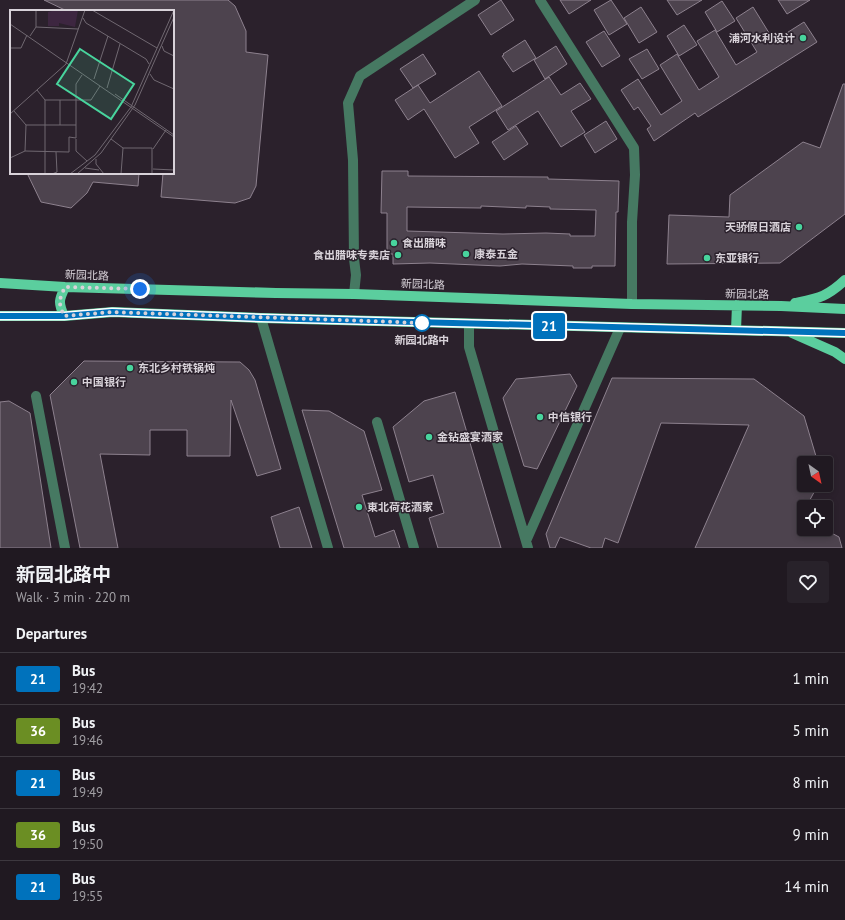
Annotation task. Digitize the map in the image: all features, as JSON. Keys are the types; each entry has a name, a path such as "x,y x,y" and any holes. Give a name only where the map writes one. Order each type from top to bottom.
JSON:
{"main road":[{"path":"782,306 818,298 832,292 845,280"},
{"name":"新园北路","path":"0,283 65,287 354,294 632,304 782,306 845,309"},
{"path":"64,316 59,306 59,298 65,287"},
{"path":"736,330 737,305"},
{"path":"0,316 64,316 112,312 469,324 845,333"},
{"path":"787,331 835,352 845,359"}],"street":[{"path":"354,294 356,275 354,259 353,160 348,103 360,76 475,0"},
{"path":"540,0 634,148 635,175 632,222 632,304"},
{"path":"261,318 328,548"},
{"path":"469,324 469,347 527,544"},
{"path":"527,544 620,328"},
{"path":"36,396 65,548"},
{"path":"377,422 414,548"}],"building":[{"path":"44,0 228,0 235,6 246,31 246,52 268,55 256,186 250,198 235,203 161,197 163,174 174,174 174,10 65,10"},
{"path":"501,0 514,20 491,35 478,15"},
{"path":"560,0 591,0 569,14"},
{"path":"611,0 627,24 609,35 594,10"},
{"path":"667,0 702,0 677,15"},
{"path":"778,0 810,0 787,14"},
{"path":"722,1 735,21 717,32 705,12"},
{"path":"641,7 657,32 639,43 624,18"},
{"path":"753,7 774,41 804,22 817,42 698,117 695,113 654,141 647,129 651,126 638,107 634,110 621,90 638,79 661,115 682,101 660,65 677,54 699,90 719,77 697,41 715,30 736,65 757,52 736,18"},
{"path":"684,25 697,45 679,56 667,36"},
{"path":"604,31 620,56 602,67 586,42"},
{"path":"525,40 536,58 513,72 502,56"},
{"path":"556,46 567,64 545,79 534,60"},
{"path":"647,49 659,69 642,79 629,59"},
{"path":"423,54 436,74 413,88 400,69"},
{"path":"479,71 502,106 469,127 479,143 455,158 424,109 408,120 395,100 418,85 430,103"},
{"path":"549,77 561,95 580,83 591,99 571,111 585,132 561,147 538,111 508,130 496,111"},
{"path":"843,84 845,84 845,214 780,263 667,264 669,215 729,217 730,195 803,142 820,148"},
{"path":"606,121 617,139 595,153 584,135"},
{"path":"516,126 528,144 504,160 492,142"},
{"path":"382,171 408,171 408,176 548,177 548,179 619,181 618,212 616,212 615,266 573,268 573,266 522,264 500,266 430,263 393,264 393,254 387,254 387,213 381,213","holes":["481,206 526,208 526,206 550,207 550,209 596,210 595,236 570,236 570,234 546,233 503,234 407,231 407,207 481,208"]},
{"path":"27,174 139,174 138,186 93,182 87,193 71,208 41,202"},
{"path":"84,361 240,362 249,370 255,380 281,469 257,476 231,400 230,456 187,456 187,430 150,430 150,455 100,454 118,548 80,548 50,395"},
{"path":"570,374 577,386 537,469 524,466 503,398 516,379"},
{"path":"612,378 754,379 804,416 816,456 797,456 797,492 814,492 810,500 797,500 797,536 833,536 833,534 839,537 842,548 695,548 749,425 661,423 618,543 605,538 602,548 591,548 560,537 555,548 550,548 546,534"},
{"path":"455,392 501,548 438,548 429,518 444,513 433,475 409,482 393,427 424,401"},
{"path":"9,401 30,413 51,548 0,548 0,402"},
{"path":"302,410 329,411 364,431 382,490 362,495 375,537 394,530 400,548 344,548"},
{"path":"299,507 312,548 280,548 271,517"}],"bus line":[{"name":"21","path":"0,316 64,316 112,312 261,318 845,333"}],"place":[{"name":"浦河水利设计","path":"803,38"},
{"name":"天骄假日酒店","path":"799,227"},
{"name":"食出腊味","path":"394,243"},
{"name":"康泰五金","path":"466,254"},
{"name":"食出腊味专卖店","path":"398,255"},
{"name":"东亚银行","path":"707,258"},
{"name":"新园北路中","path":"422,323"},
{"name":"东北乡村铁锅炖","path":"130,368"},
{"name":"中国银行","path":"74,382"},
{"name":"中信银行","path":"540,417"},
{"name":"金钻盛宴酒家","path":"429,437"},
{"name":"東北荷花酒家","path":"359,507"}],"route":[{"path":"140,289 65,287 59,298 59,306 64,316 112,312 422,323"}]}
